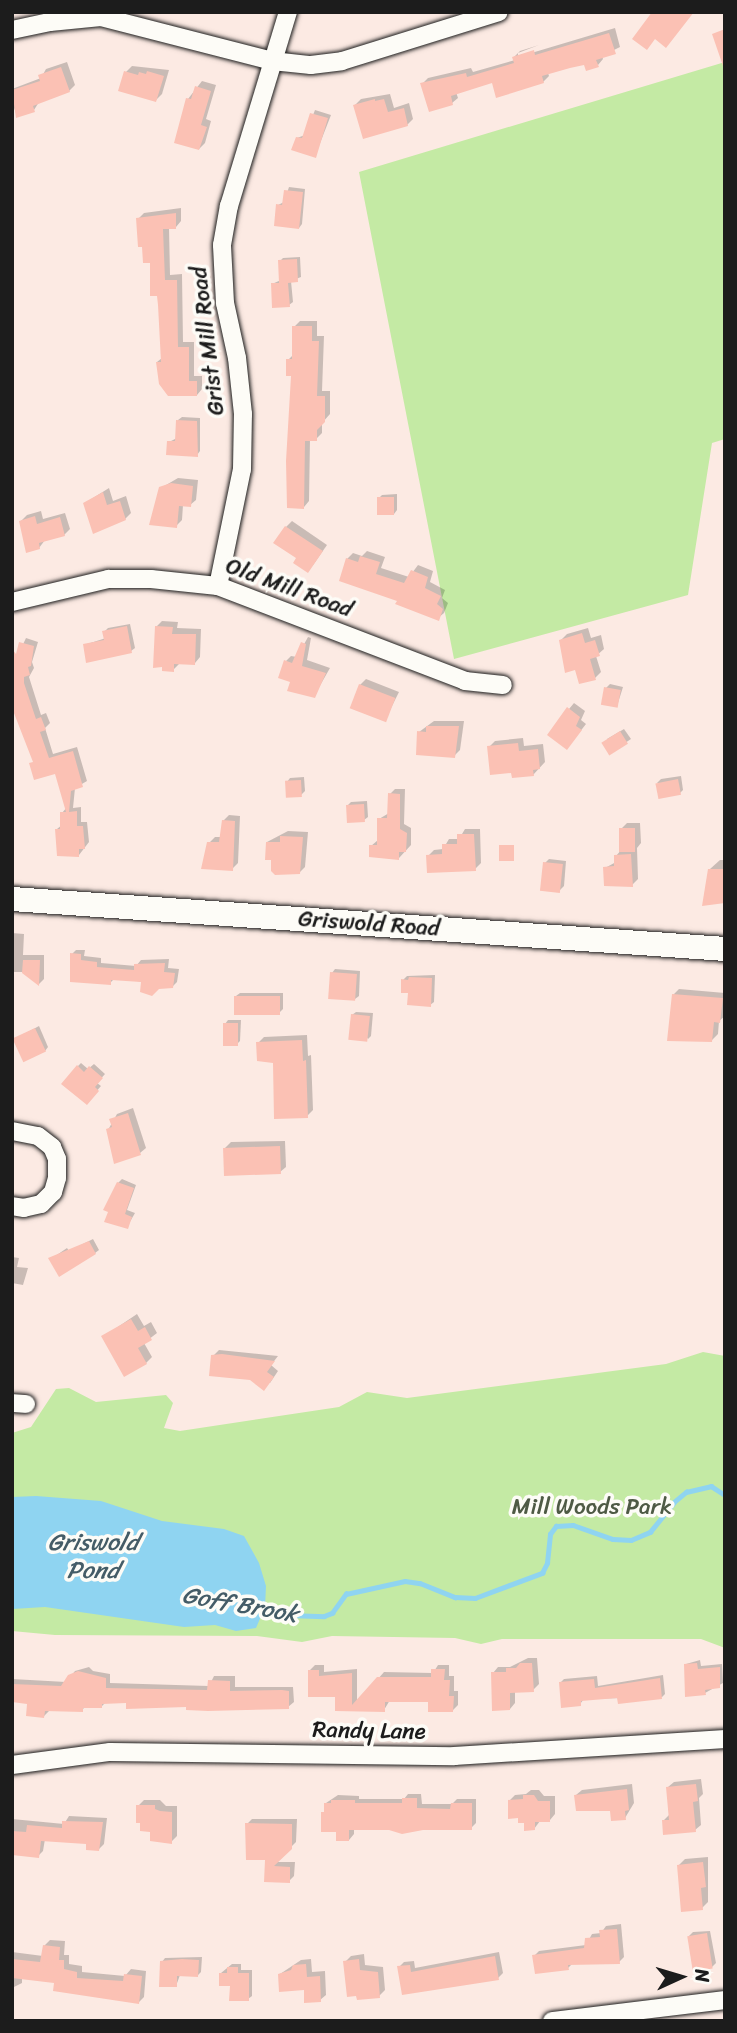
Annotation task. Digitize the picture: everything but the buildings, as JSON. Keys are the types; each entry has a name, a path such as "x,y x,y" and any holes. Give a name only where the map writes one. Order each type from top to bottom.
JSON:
{"street":[{"name":"Grist Mill Road","path":"218,586 242,469 243,414 237,358 225,303 222,245 229,206 288,12"},
{"path":"12,30 50,22 101,17 272,61 311,65 342,61 499,12"},
{"name":"Old Mill Road","path":"12,602 108,579 151,579 218,586 465,681 503,685"},
{"name":"Griswold Road","path":"13,896 725,949"},
{"path":"12,1131 38,1136 52,1147 57,1159 57,1178 52,1192 41,1204 24,1208 12,1206"},
{"name":"Randy Lane","path":"12,1765 110,1752 454,1756 725,1739"},
{"path":"552,2021 725,2000"}],"green space":[{"path":"725,62 725,439 712,443 688,595 454,659 359,172"},
{"name":"Mill Woods Park","path":"703,1352 725,1356 725,1648 701,1639 502,1639 481,1644 455,1638 332,1636 302,1642 257,1636 55,1635 12,1631 12,1433 31,1427 56,1389 69,1388 96,1402 166,1395 173,1403 164,1428 180,1431 339,1407 367,1392 407,1398 666,1364"}],"water":[{"name":"Griswold Pond","path":"12,1497 101,1501 162,1521 224,1529 244,1536 259,1563 266,1586 265,1607 256,1628 236,1631 215,1625 184,1627 45,1607 12,1609"}],"waterway":[{"name":"Goff Brook","path":"259,1608 288,1615 324,1616 332,1613 346,1594 405,1581 420,1583 455,1597 475,1598 542,1573 547,1563 550,1534 556,1526 573,1525 613,1539 631,1540 650,1532 674,1502 686,1492 711,1486 725,1495"}]}
